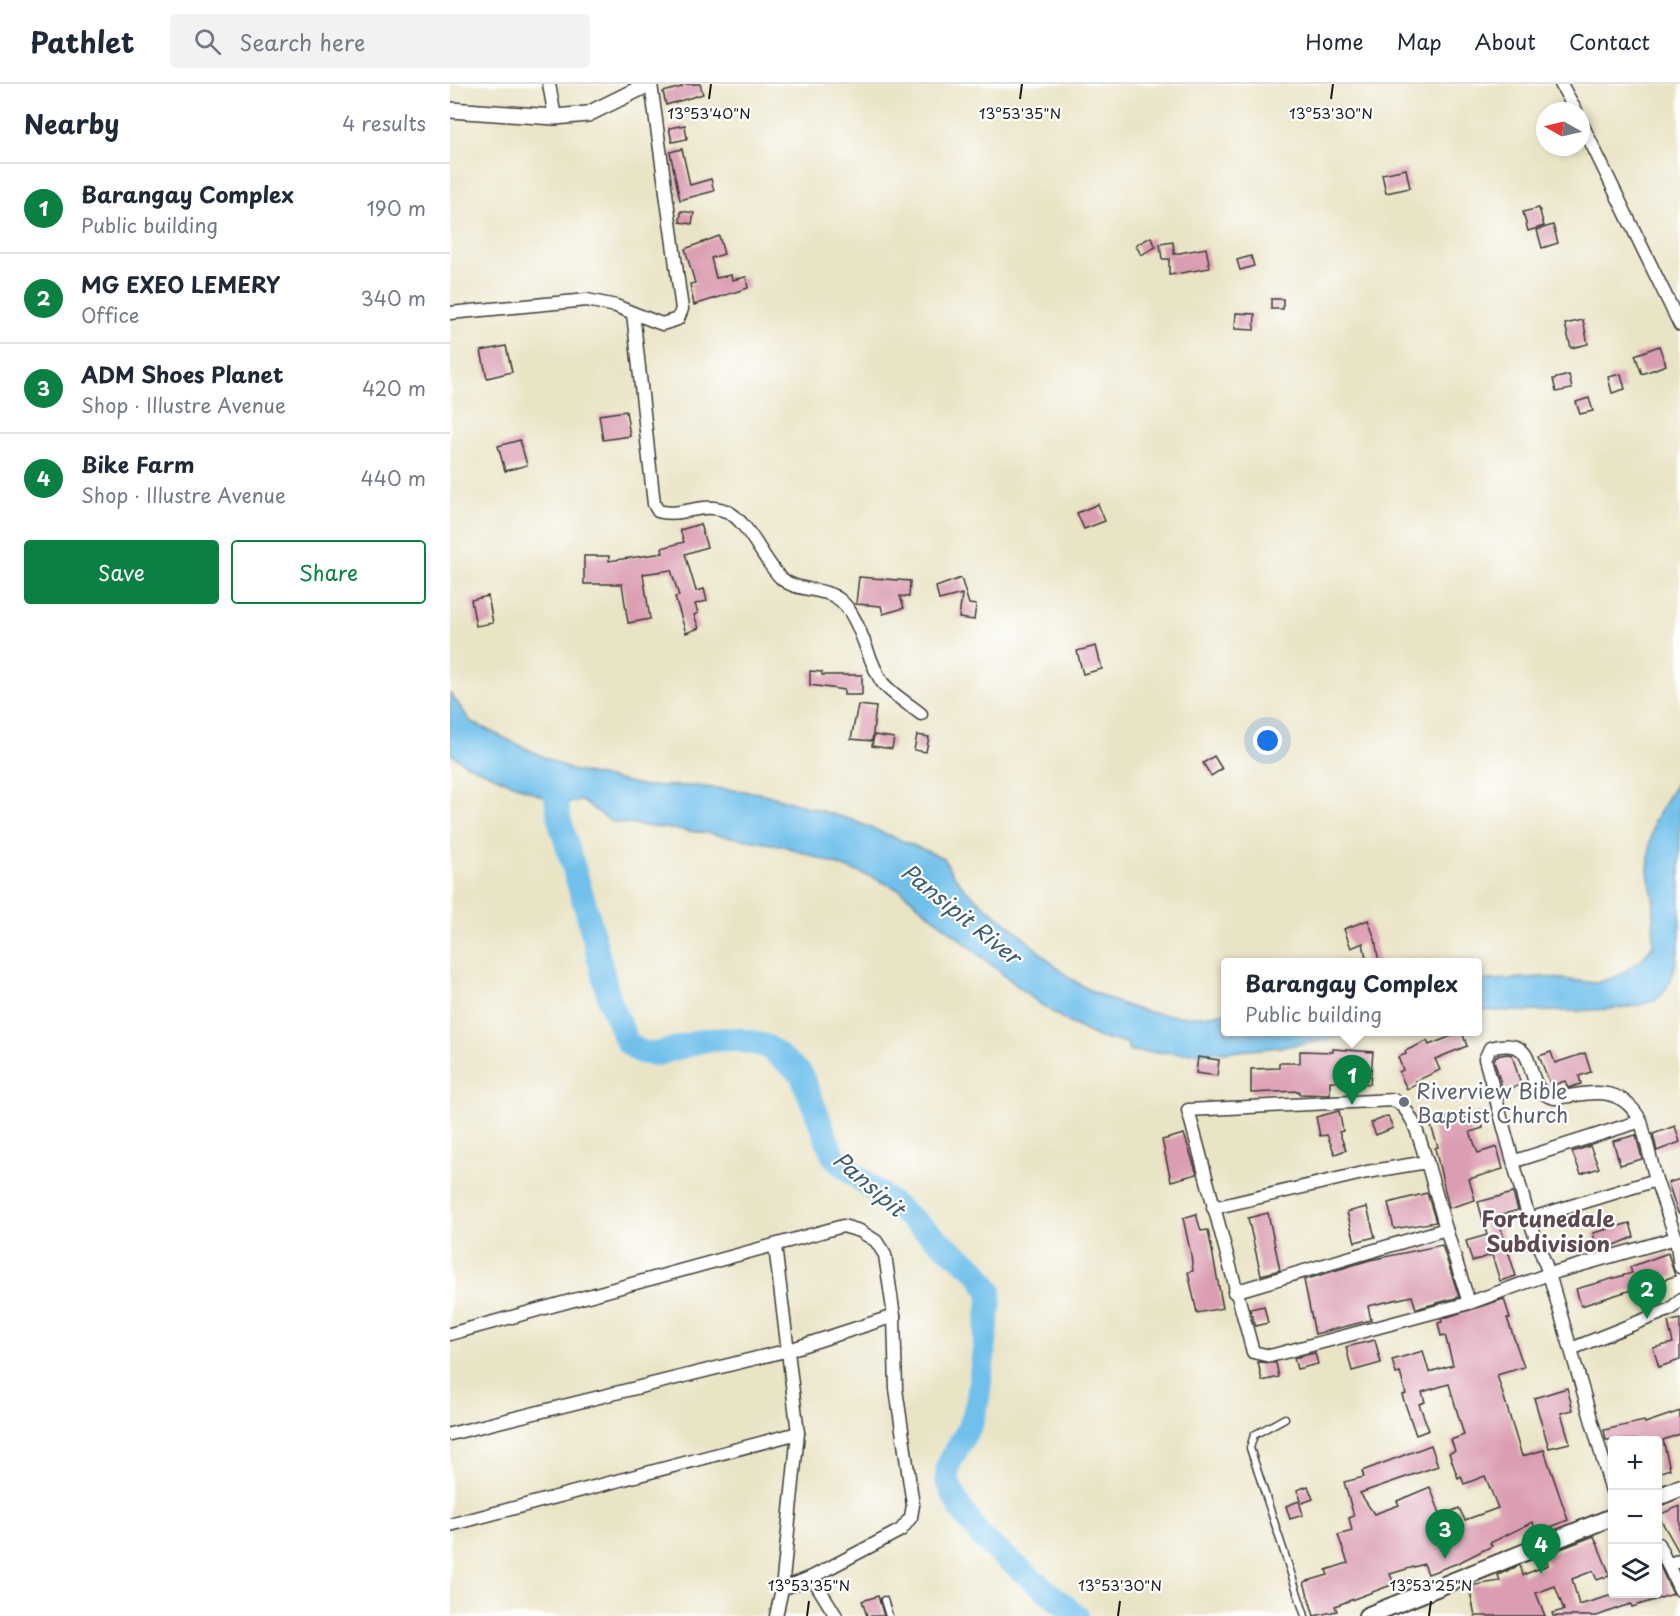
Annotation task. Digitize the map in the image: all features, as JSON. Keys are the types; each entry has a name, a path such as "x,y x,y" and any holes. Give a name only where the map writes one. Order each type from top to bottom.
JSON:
{"main road":[{"path":"1662,1495 1680,1488"},
{"path":"1367,1616 1608,1518"}],"street":[{"path":"549,84 555,117"},
{"path":"450,110 555,117 588,114 650,84 682,309 678,319 662,324 616,306 587,300 450,313"},
{"path":"1561,84 1571,102"},
{"path":"1590,140 1680,325"},
{"path":"633,313 654,504 658,511 668,514 706,507 727,511 738,520 780,577 790,585 829,593 842,601 883,683 921,714"},
{"path":"1612,1490 1549,1274 1529,1219 1515,1161 1485,1059 1490,1048 1506,1044 1516,1045 1525,1052 1540,1092 1546,1097 1605,1093 1623,1097 1634,1108 1641,1121 1656,1180 1676,1238 1680,1267"},
{"path":"1469,1304 1427,1162 1412,1121 1400,1103 1394,1100 1188,1110 1234,1292 1253,1352 1269,1356 1469,1304 1549,1274 1676,1238"},
{"path":"1515,1161 1641,1121"},
{"path":"1213,1208 1356,1174 1427,1162"},
{"path":"1529,1219 1656,1180"},
{"path":"450,1334 843,1226 860,1231 876,1241 885,1255 894,1316 896,1389 913,1505 911,1517 902,1530 812,1577 782,1589"},
{"path":"1234,1292 1446,1229"},
{"path":"775,1246 798,1433 782,1589 776,1616"},
{"path":"1571,1349 1671,1310 1680,1300"},
{"path":"450,1434 789,1350 894,1316"},
{"path":"450,1525 798,1433"},
{"path":"1662,1552 1680,1590"},
{"path":"1668,1564 1680,1560"},
{"path":"812,1577 836,1616"}],"lane":[{"path":"1285,1418 1254,1435 1250,1448 1305,1616"},
{"path":"884,1600 890,1616"}],"water":[{"name":"Pansipit River","path":"450,693 471,722 571,770 645,786 697,786 760,793 852,820 944,858 955,877 971,894 1064,974 1108,999 1166,1015 1186,1016 1221,1013 1221,1036 1342,1036 1274,1048 1187,1053 1129,1051 1127,1043 1100,1038 1068,1022 1037,1002 900,890 872,877 784,846 707,833 612,822 582,801 566,803 549,814 546,798 466,764 450,753"},
{"path":"1680,776 1680,938 1674,970 1663,993 1645,1004 1625,1008 1572,1011 1482,1010 1482,981 1543,977 1596,983 1618,976 1641,960 1653,945 1654,902 1648,872 1654,821"}],"building":[{"path":"681,84 700,84 703,94 666,105 663,92 682,87"},
{"path":"685,125 687,139 672,142 669,128"},
{"path":"682,149 690,185 711,179 714,191 680,200 670,152"},
{"path":"1406,169 1410,188 1386,193 1382,174"},
{"path":"1539,208 1544,226 1528,231 1523,212"},
{"path":"681,211 694,213 692,224 680,222"},
{"path":"1553,225 1558,243 1542,248 1537,230"},
{"path":"719,236 724,254 711,258 716,278 731,275 732,280 746,277 748,288 694,305 690,284 695,283 685,249"},
{"path":"1151,237 1156,247 1141,255 1136,245"},
{"path":"1173,242 1174,254 1206,248 1210,268 1169,275 1169,259 1162,259 1160,244"},
{"path":"1251,256 1254,266 1240,270 1237,260"},
{"path":"1271,299 1283,299 1283,309 1271,309"},
{"path":"1236,313 1255,314 1254,330 1235,329"},
{"path":"1583,320 1588,344 1571,348 1565,324"},
{"path":"506,346 512,372 487,378 481,351"},
{"path":"1659,346 1666,365 1642,374 1635,355"},
{"path":"1621,374 1625,389 1612,393 1608,377"},
{"path":"1569,375 1572,389 1556,392 1553,379"},
{"path":"1589,398 1593,411 1580,414 1576,402"},
{"path":"626,411 630,436 603,440 599,415"},
{"path":"520,440 527,465 505,471 498,446"},
{"path":"1098,504 1105,521 1084,529 1077,513"},
{"path":"700,524 707,547 685,554 696,591 704,589 707,601 695,604 698,613 694,615 699,628 686,633 675,597 679,596 671,570 643,574 650,619 628,623 622,584 584,584 584,556 609,556 609,561 663,553 662,548 684,542 680,530"},
{"path":"859,577 910,581 909,597 900,596 904,608 883,614 881,606 856,604"},
{"path":"961,578 969,604 976,605 974,620 959,618 962,594 939,600 936,587"},
{"path":"488,596 493,623 476,626 471,600"},
{"path":"1096,646 1102,669 1083,674 1077,651"},
{"path":"810,671 822,672 822,675 862,675 862,695 844,695 844,690 810,685"},
{"path":"858,705 876,707 872,741 851,739"},
{"path":"874,735 894,738 892,749 872,746"},
{"path":"917,735 929,737 926,752 914,750"},
{"path":"1214,756 1222,769 1211,776 1203,763"},
{"path":"1368,920 1375,939 1378,958 1366,958 1363,943 1351,948 1344,929"},
{"path":"1452,1036 1463,1036 1467,1046 1435,1059 1440,1070 1416,1081 1418,1084 1407,1089 1399,1072 1403,1070 1398,1057 1406,1054 1405,1051 1427,1041 1429,1045"},
{"path":"1333,1049 1373,1052 1370,1084 1330,1081 1330,1095 1299,1094 1299,1091 1251,1093 1251,1069 1279,1068 1279,1063 1300,1063 1300,1051 1333,1052"},
{"path":"1551,1052 1555,1063 1585,1053 1591,1072 1579,1076 1581,1084 1568,1088 1565,1081 1551,1086 1539,1056"},
{"path":"1512,1055 1521,1085 1503,1091 1494,1060 1496,1056"},
{"path":"1198,1057 1219,1060 1217,1076 1196,1073"},
{"path":"1339,1111 1343,1131 1339,1132 1346,1150 1335,1154 1327,1135 1320,1136 1316,1117"},
{"path":"1479,1112 1483,1128 1470,1132 1478,1153 1497,1147 1503,1169 1469,1179 1475,1200 1449,1208 1435,1148 1438,1147 1430,1123 1448,1117 1450,1122"},
{"path":"1388,1116 1393,1128 1376,1135 1371,1123"},
{"path":"1675,1126 1680,1142 1657,1151 1653,1134"},
{"path":"1184,1134 1197,1174 1171,1181 1162,1140"},
{"path":"1636,1135 1642,1159 1620,1165 1613,1141"},
{"path":"1590,1146 1599,1168 1581,1174 1572,1152"},
{"path":"1680,1179 1680,1213 1678,1213 1668,1183"},
{"path":"1427,1193 1436,1222 1394,1229 1388,1203"},
{"path":"1513,1193 1518,1210 1497,1216 1516,1276 1500,1281 1492,1255 1472,1261 1466,1241 1487,1235 1478,1202"},
{"path":"1367,1207 1375,1237 1355,1242 1347,1212"},
{"path":"1268,1213 1280,1270 1261,1275 1248,1218"},
{"path":"1196,1214 1201,1231 1208,1230 1223,1308 1197,1313 1188,1272 1193,1271 1183,1218"},
{"path":"1630,1223 1634,1237 1598,1252 1593,1233"},
{"path":"1442,1245 1459,1297 1416,1309 1412,1296 1368,1306 1371,1320 1315,1334 1304,1280 1370,1260"},
{"path":"1668,1253 1675,1276 1581,1306 1576,1289 1632,1273 1630,1267"},
{"path":"1504,1299 1510,1318 1507,1318 1524,1367 1497,1375 1522,1456 1544,1450 1568,1520 1536,1533 1533,1522 1490,1543 1492,1546 1458,1563 1428,1574 1424,1564 1390,1574 1394,1584 1335,1606 1337,1611 1314,1616 1304,1582 1328,1575 1326,1570 1348,1563 1338,1535 1352,1531 1349,1518 1354,1516 1344,1482 1364,1477 1362,1471 1431,1445 1438,1466 1360,1493 1374,1514 1399,1505 1397,1501 1430,1487 1441,1516 1459,1508 1465,1520 1498,1508 1485,1476 1464,1484 1461,1476 1458,1478 1449,1453 1455,1451 1451,1440 1464,1435 1449,1384 1422,1392 1425,1402 1419,1404 1429,1430 1416,1435 1402,1395 1406,1394 1400,1373 1396,1374 1392,1360 1423,1351 1429,1372 1453,1365 1445,1335 1441,1336 1438,1323 1442,1322 1441,1319"},
{"path":"1264,1306 1268,1323 1255,1326 1250,1309"},
{"path":"1680,1319 1680,1360 1659,1367 1653,1348 1673,1343 1668,1322"},
{"path":"1375,1340 1381,1363 1352,1371 1346,1347"},
{"path":"1315,1353 1318,1364 1297,1369 1294,1358"},
{"path":"1258,1362 1276,1363 1279,1377 1262,1381"},
{"path":"1567,1388 1573,1410 1561,1413 1570,1443 1549,1448 1534,1398"},
{"path":"1680,1411 1680,1434 1663,1440 1670,1469 1662,1472 1662,1436 1608,1436 1606,1440 1604,1430 1644,1421 1645,1423"},
{"path":"1308,1486 1313,1499 1302,1503 1297,1490"},
{"path":"1299,1501 1303,1515 1290,1519 1286,1506"},
{"path":"1680,1506 1680,1552 1662,1522 1662,1513"},
{"path":"1594,1536 1608,1570 1608,1576 1597,1580 1593,1571 1572,1579 1579,1605 1608,1596 1660,1598 1632,1607 1631,1604 1597,1616 1553,1616 1552,1613 1564,1610 1555,1586 1536,1593 1545,1616 1475,1616 1469,1586 1500,1581 1498,1575 1520,1565 1523,1575 1548,1565 1545,1555"},
{"path":"1662,1571 1673,1594 1662,1597"},
{"path":"878,1596 884,1616 867,1616 862,1601"}],"waterway":[{"name":"Pansipit","path":"555,790 559,818 589,919 610,1002 627,1042 640,1052 657,1054 705,1040 736,1039 766,1046 801,1074 833,1155 976,1270 990,1291 978,1398 972,1422 948,1465 947,1481 961,1510 983,1539 1077,1616"}],"place":[{"name":"Riverview Bible Baptist Church","path":"1404,1102"},
{"name":"Barangay Complex","path":"1352,1105"},
{"name":"MG EXEO LEMERY","path":"1647,1319"},
{"name":"ADM Shoes Planet","path":"1445,1559"},
{"name":"Bike Farm","path":"1541,1574"}],"district":[{"name":"Fortunedale Subdivision","path":"1548,1230"}]}
